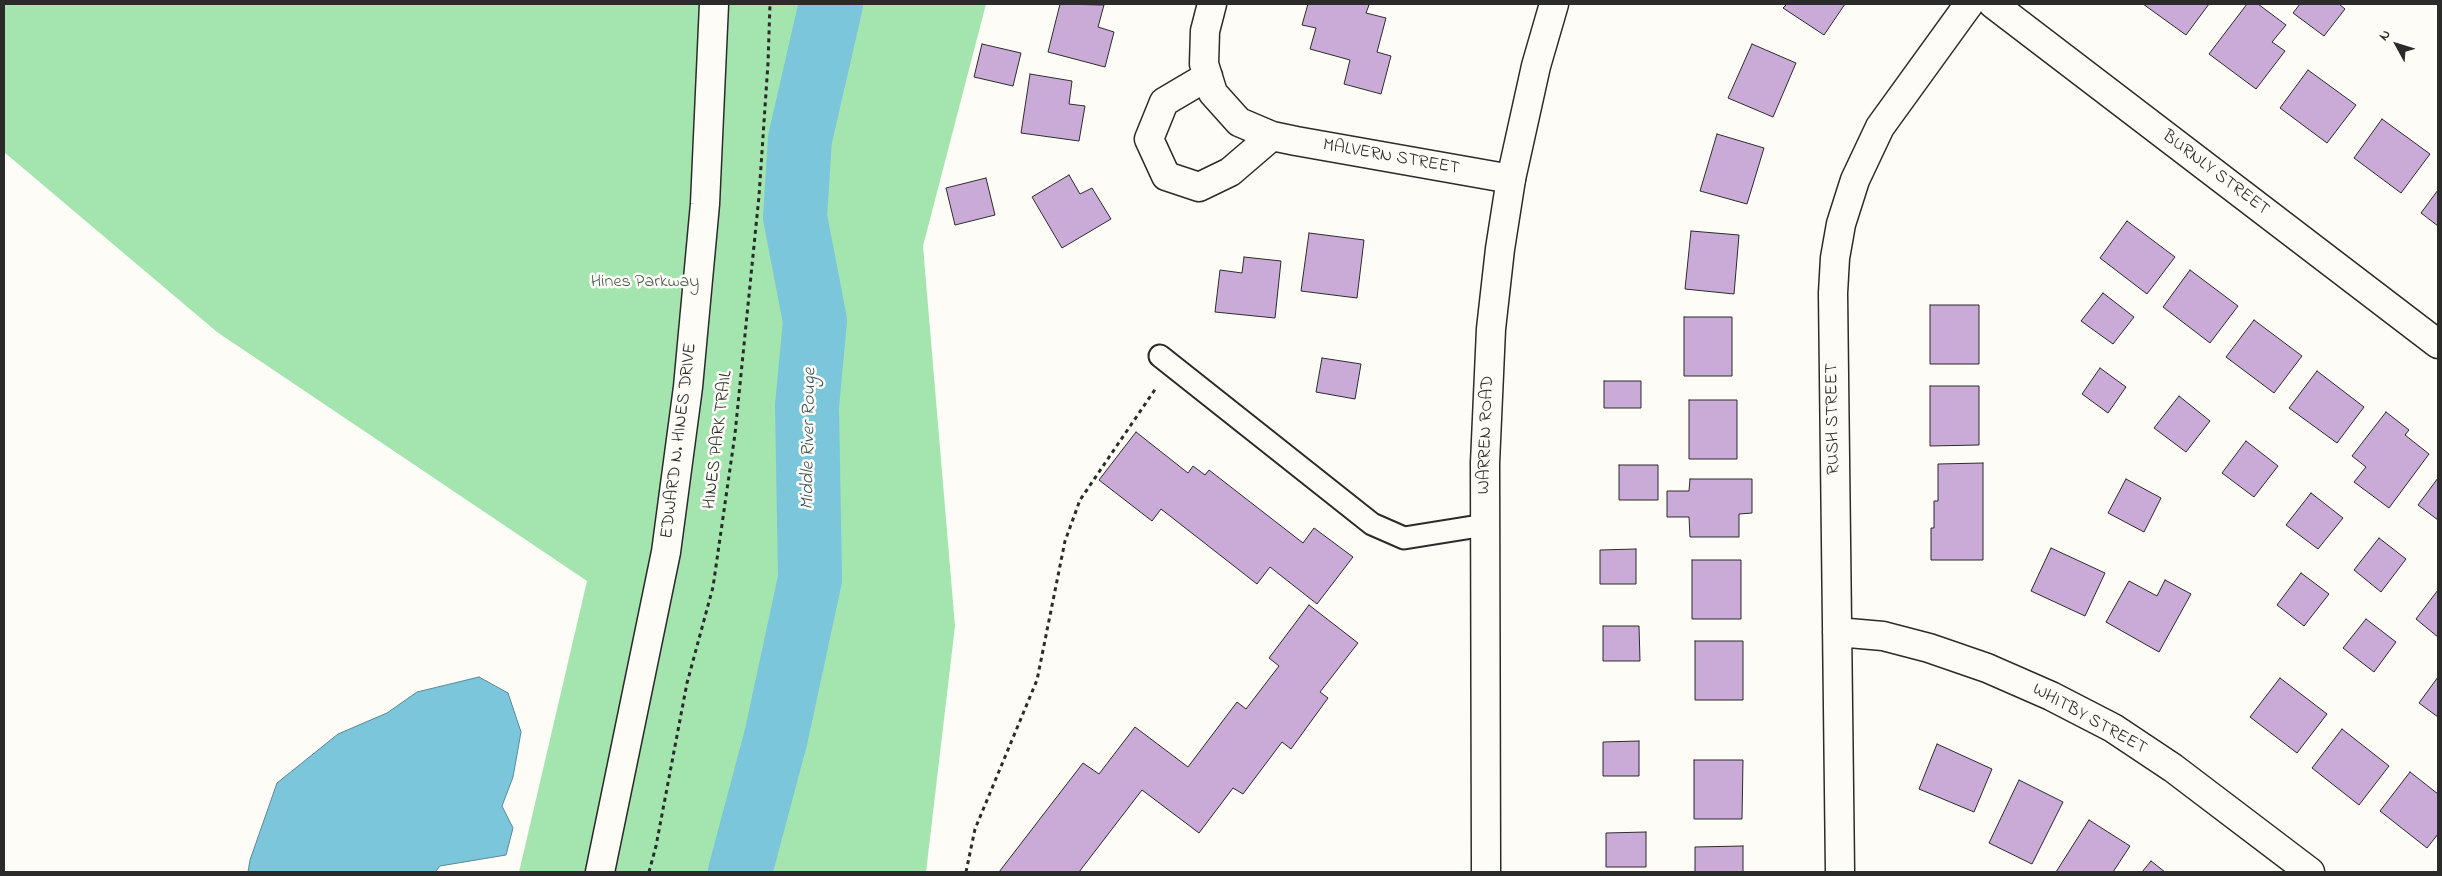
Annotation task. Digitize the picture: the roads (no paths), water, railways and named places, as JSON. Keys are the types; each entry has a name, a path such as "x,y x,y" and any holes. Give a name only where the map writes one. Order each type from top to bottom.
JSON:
{"street":[{"name":"EDWARD N. HINES DRIVE","path":"600,872 666,552 687,396 705,204 714,4"},
{"name":"MALVERN STREET","path":"1212,4 1205,31 1204,64 1213,93 1239,122 1272,136 1511,179"},
{"name":"WARREN ROAD","path":"1486,872 1485,463 1491,329 1500,249 1511,179 1536,66 1554,4"},
{"name":"RUSH STREET","path":"1840,872 1833,293 1835,258 1841,224 1855,180 1880,127 1969,4"},
{"name":"BURNLY STREET","path":"1992,4 2438,344"},
{"path":"1208,76 1164,102 1149,139 1166,176 1199,187 1230,172 1272,136"},
{"name":"WHITBY STREET","path":"1838,632 1883,636 1929,648 1987,668 2051,696 2113,728 2173,768 2310,872"}],"lane":[{"path":"1166,360 1372,524 1404,538 1485,525"}],"water":[{"path":"479,677 508,693 521,732 513,777 502,806 513,828 506,855 440,866 435,872 248,872 250,860 277,783 338,734 387,713 417,692"}],"waterway":[{"name":"Middle River Rouge","path":"740,872 776,737 810,579 807,406 815,321 795,217 800,139 831,4"}],"park label":[{"name":"Hines Parkway","path":"645,283"}]}
